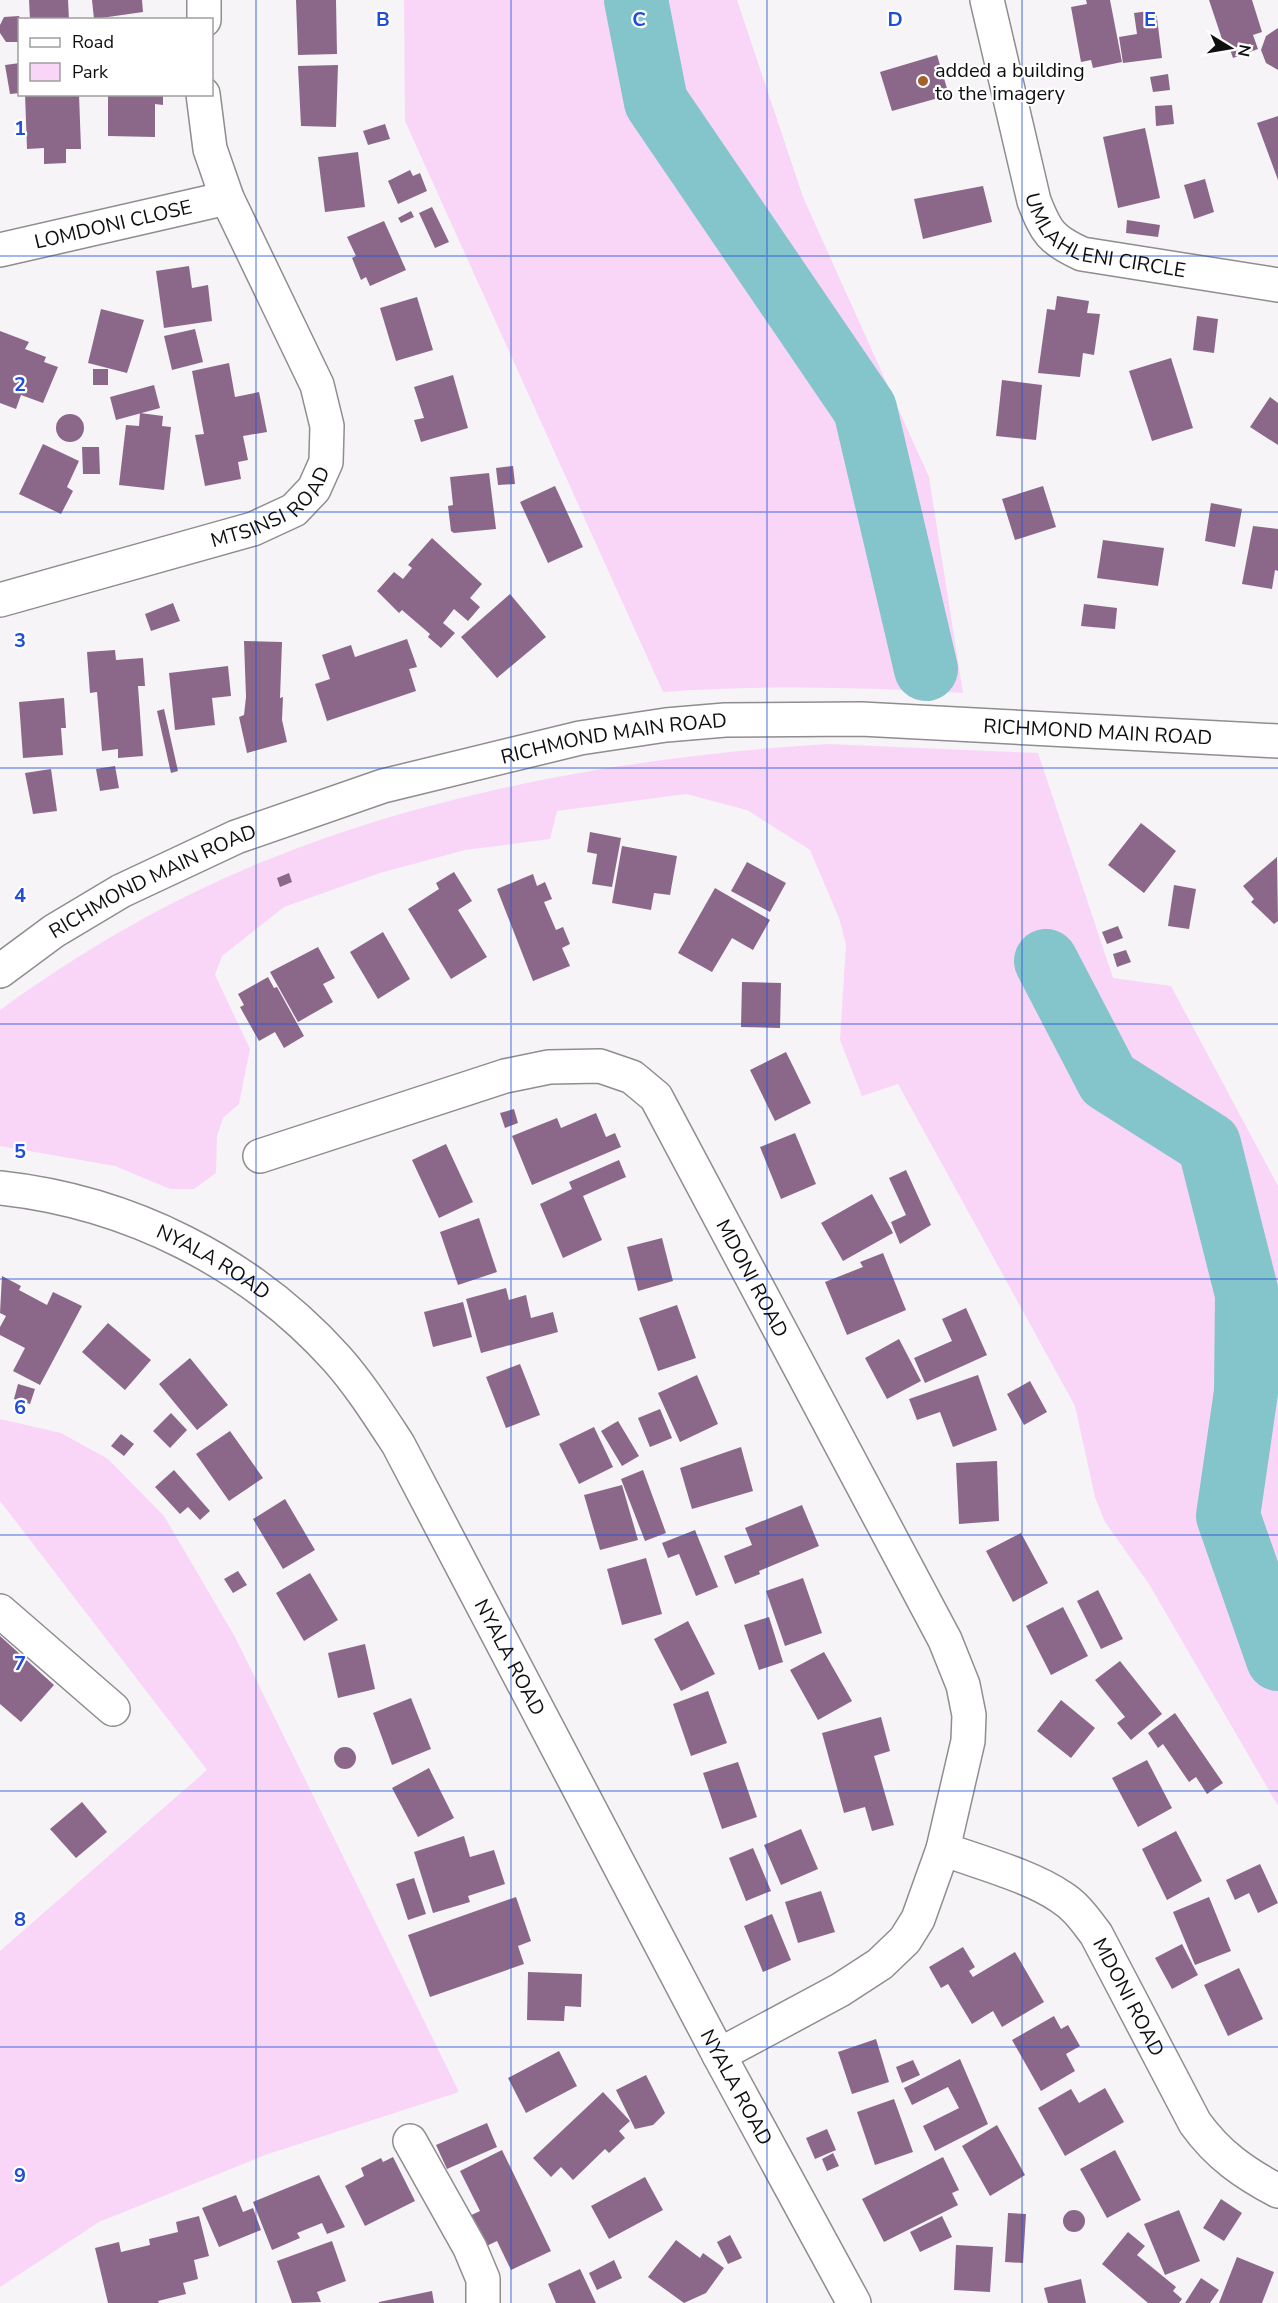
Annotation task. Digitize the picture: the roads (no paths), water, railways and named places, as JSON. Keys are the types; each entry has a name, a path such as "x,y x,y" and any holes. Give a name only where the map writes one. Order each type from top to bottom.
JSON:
{"street":[{"path":"204,0 204,18"},
{"name":"UMLAHLENI CIRCLE","path":"987,0 1034,201 1046,231 1054,240 1082,254 1278,285"},
{"name":"MTSINSI ROAD","path":"0,600 253,529 294,510 314,489 326,462 327,426 317,385 227,198 210,148 203,96"},
{"name":"LOMDONI CLOSE","path":"0,250 227,198"},
{"name":"RICHMOND MAIN ROAD","path":"0,971 54,932 121,891 236,837 383,786 580,738 666,725 797,718 861,718 1278,741"},
{"name":"MDONI ROAD","path":"260,1156 505,1076 549,1067 600,1066 632,1077 656,1097 945,1640 963,1684 969,1715 968,1742 943,1849 918,1919 905,1940 880,1964 840,1990 719,2055"},
{"name":"NYALA ROAD","path":"0,1188 80,1202 126,1216 172,1235 218,1260 261,1289 301,1322 337,1359 370,1400 398,1444 719,2055 854,2303"},
{"path":"0,1611 113,1709"},
{"name":"MDONI ROAD","path":"943,1849 1061,1896 1079,1912 1096,1934 1195,2123 1210,2144 1228,2161 1278,2191"},
{"path":"410,2141 470,2248 483,2279 483,2303"}],"waterway":[{"path":"636,0 656,102 865,409 926,669"},
{"path":"1046,961 1108,1080 1209,1144 1247,1294 1246,1392 1228,1516 1278,1659"}],"place":[{"name":"added a building to the imagery","path":"923,81"}]}
